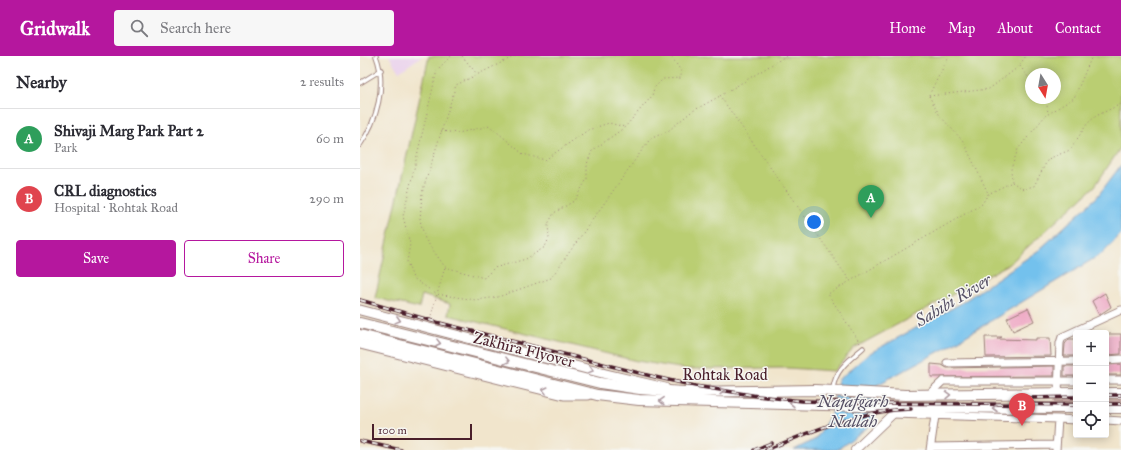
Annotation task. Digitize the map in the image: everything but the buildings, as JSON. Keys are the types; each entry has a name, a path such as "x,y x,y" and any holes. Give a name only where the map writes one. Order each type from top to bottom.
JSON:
{"main road":[{"name":"Rohtak Road","path":"360,310 606,374 683,392 773,389 928,395 1073,393"},
{"name":"Zakhira Flyover","path":"360,323 600,383 640,389 683,392"},
{"name":"Zakhira Flyover","path":"360,335 597,395"},
{"name":"Rohtak Road","path":"360,344 564,395 597,395 638,400 877,406 896,410 1073,408"},
{"path":"1109,393 1121,393"},
{"path":"1109,408 1121,408"}],"street":[{"path":"1058,393 1060,343 1062,337 1121,310"},
{"path":"1109,360 1121,359"},
{"path":"947,363 1073,362"},
{"path":"1109,380 1121,380"},
{"path":"928,395 943,381 1073,381"},
{"path":"855,450 896,410 935,416 1073,420"},
{"path":"935,416 930,448 1056,448 1058,419"},
{"path":"1109,420 1121,421"}],"lane":[{"path":"360,145 366,136 376,110 382,79 381,70 376,56"},
{"path":"360,83 381,70"},
{"path":"833,391 834,379 842,367 863,348"}],"path":[{"path":"451,56 437,70 403,216 410,244 407,262 413,278 436,294 476,300 498,297 551,278 650,139 668,132 691,112 786,56"},
{"path":"462,56 478,74"},
{"path":"515,56 456,85 422,193 420,220 425,239 445,267 484,278 494,268 526,259 545,248 549,238 548,224 554,213 574,201 587,178 586,164 592,152 625,127 652,96 654,88 663,80 681,78 681,71 671,56"},
{"path":"929,96 949,56"},
{"path":"929,96 989,89 1020,65 1026,56"},
{"path":"1012,182 1011,169 1018,149 1048,114 1074,98 1092,56"},
{"path":"1020,65 1025,72"},
{"path":"720,96 850,281"},
{"path":"929,96 940,116 963,141 988,194"},
{"path":"1047,104 1048,114"},
{"path":"1012,182 1023,189 1034,186 1048,159 1070,150 1087,124 1096,116 1121,104"},
{"path":"441,131 458,133 490,126 523,154 545,160 588,130 609,123 625,127"},
{"path":"863,348 828,294 982,204 988,194 1012,182"},
{"path":"428,327 436,294 445,267"}],"shaded area":[{"path":"389,56 422,56 399,72"}],"green space":[{"path":"429,56 1121,56 1121,147 1095,186 1009,264 854,348 834,371 787,368 686,369 637,361 448,315 450,304 422,295 419,308 375,298"}],"water":[{"name":"Najafgarh Nallah","path":"1121,165 1121,234 1103,253 951,345 877,385 872,424 837,450 794,450 816,439 831,414 838,380 870,353 960,304 1039,250 1097,197"}],"railway":[{"path":"360,300 436,322 655,377 695,386 758,396 802,401 869,403 1073,405"},
{"path":"1109,395 1121,395"},
{"path":"1026,398 1073,397"},
{"path":"1109,404 1121,404"},
{"path":"766,450 819,429 855,417 892,410 911,409"},
{"path":"360,441 401,450"},
{"path":"754,450 771,443"}],"place":[{"name":"Shivaji Marg Park Part 2","path":"871,218"},
{"name":"CRL diagnostics","path":"1022,426"}],"water label":[{"name":"Sahibi River","path":"953,300"}]}
